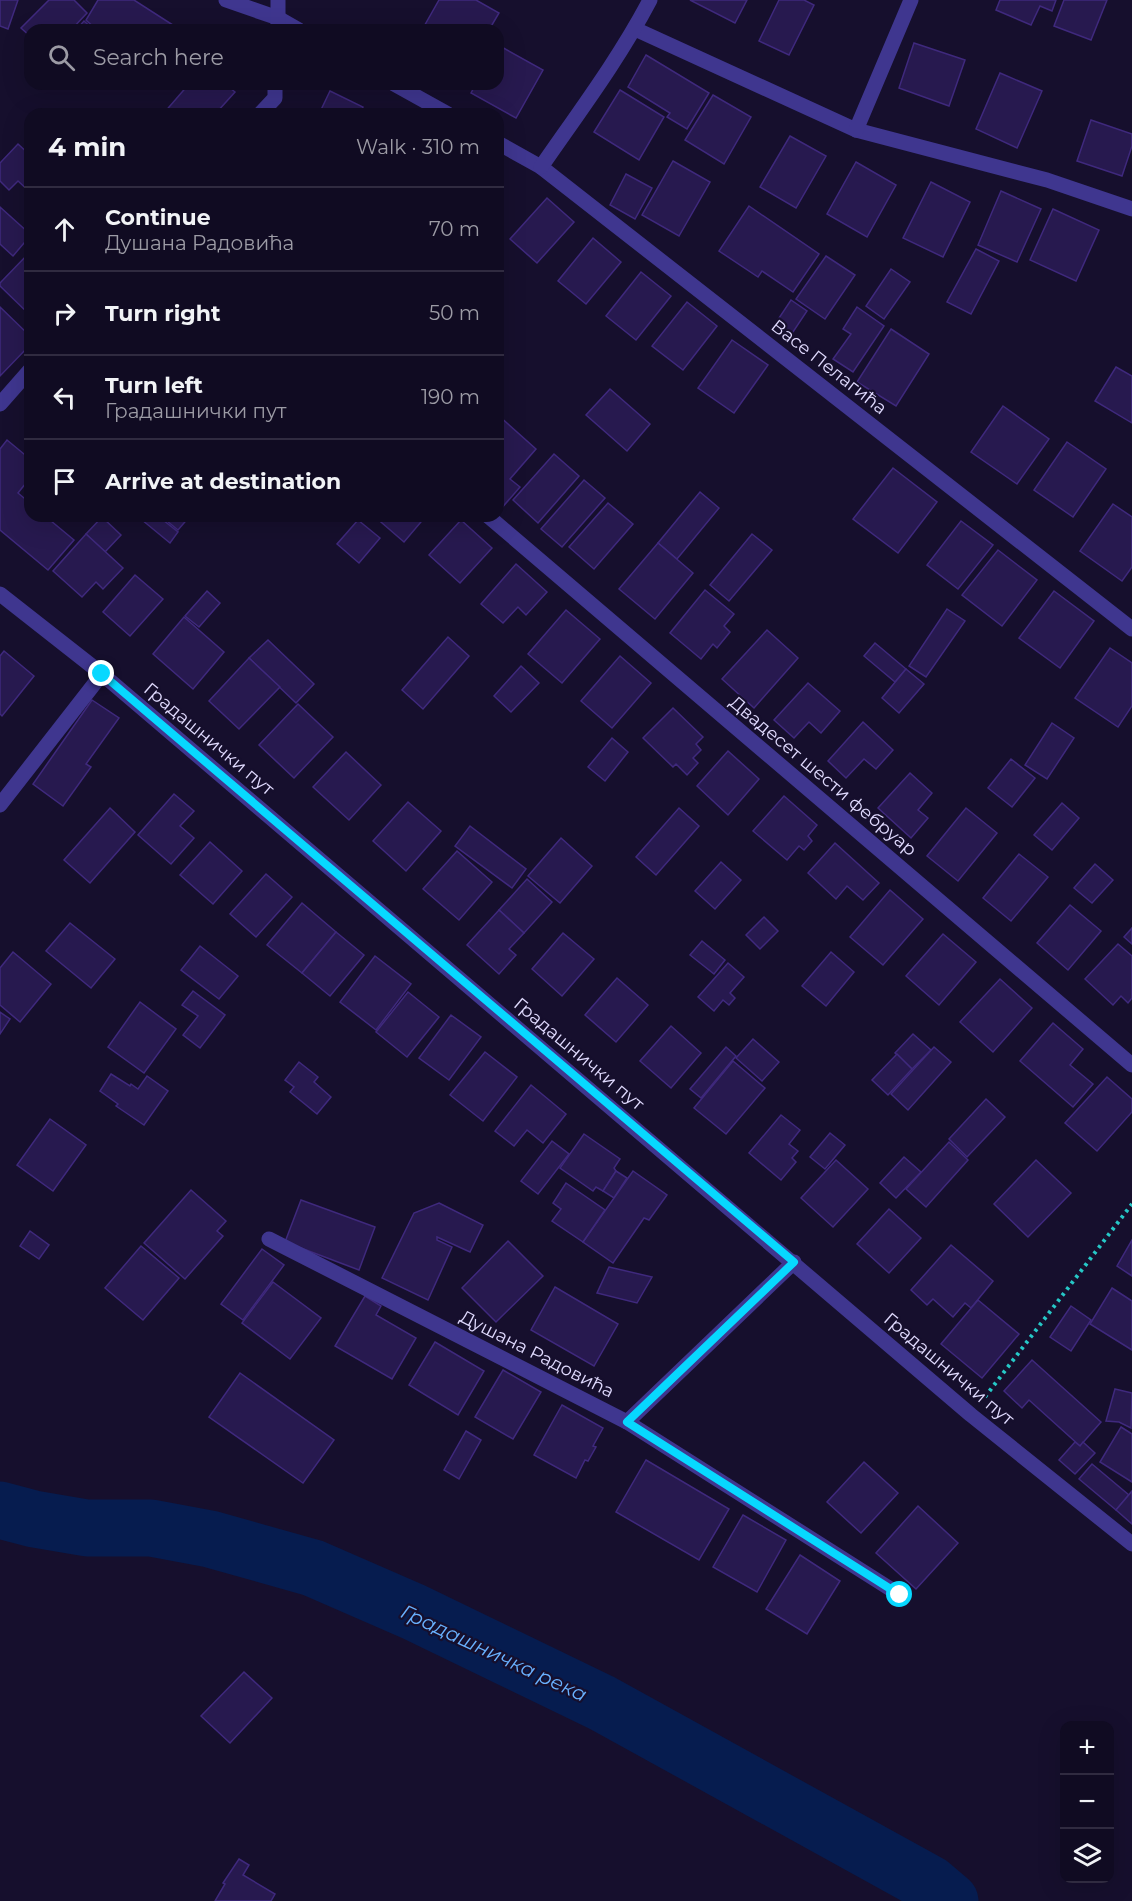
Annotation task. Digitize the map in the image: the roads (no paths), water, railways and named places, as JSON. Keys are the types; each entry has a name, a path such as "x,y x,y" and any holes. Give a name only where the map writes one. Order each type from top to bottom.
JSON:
{"street":[{"path":"226,0 278,24 278,0"},
{"path":"541,167 602,80 635,29 650,0"},
{"path":"856,130 911,0"},
{"path":"635,29 856,130 1047,180 1132,209"},
{"path":"265,108 274,98 275,90"},
{"path":"405,90 437,108"},
{"name":"Васе Пелагића","path":"504,145 541,167 1132,629"},
{"path":"0,404 24,377"},
{"name":"Двадесет шести фебруар","path":"495,522 1132,1065"},
{"name":"Градашнички пут","path":"0,594 102,674 971,1415 1132,1544"},
{"path":"0,805 102,674"},
{"name":"Душана Радовића","path":"269,1239 627,1422 900,1595"},
{"path":"627,1422 794,1262"}],"waterway":[{"name":"Градашничка река","path":"0,1510 34,1519 87,1528 151,1528 210,1539 313,1568 414,1612 602,1703 930,1884 950,1901"}]}
